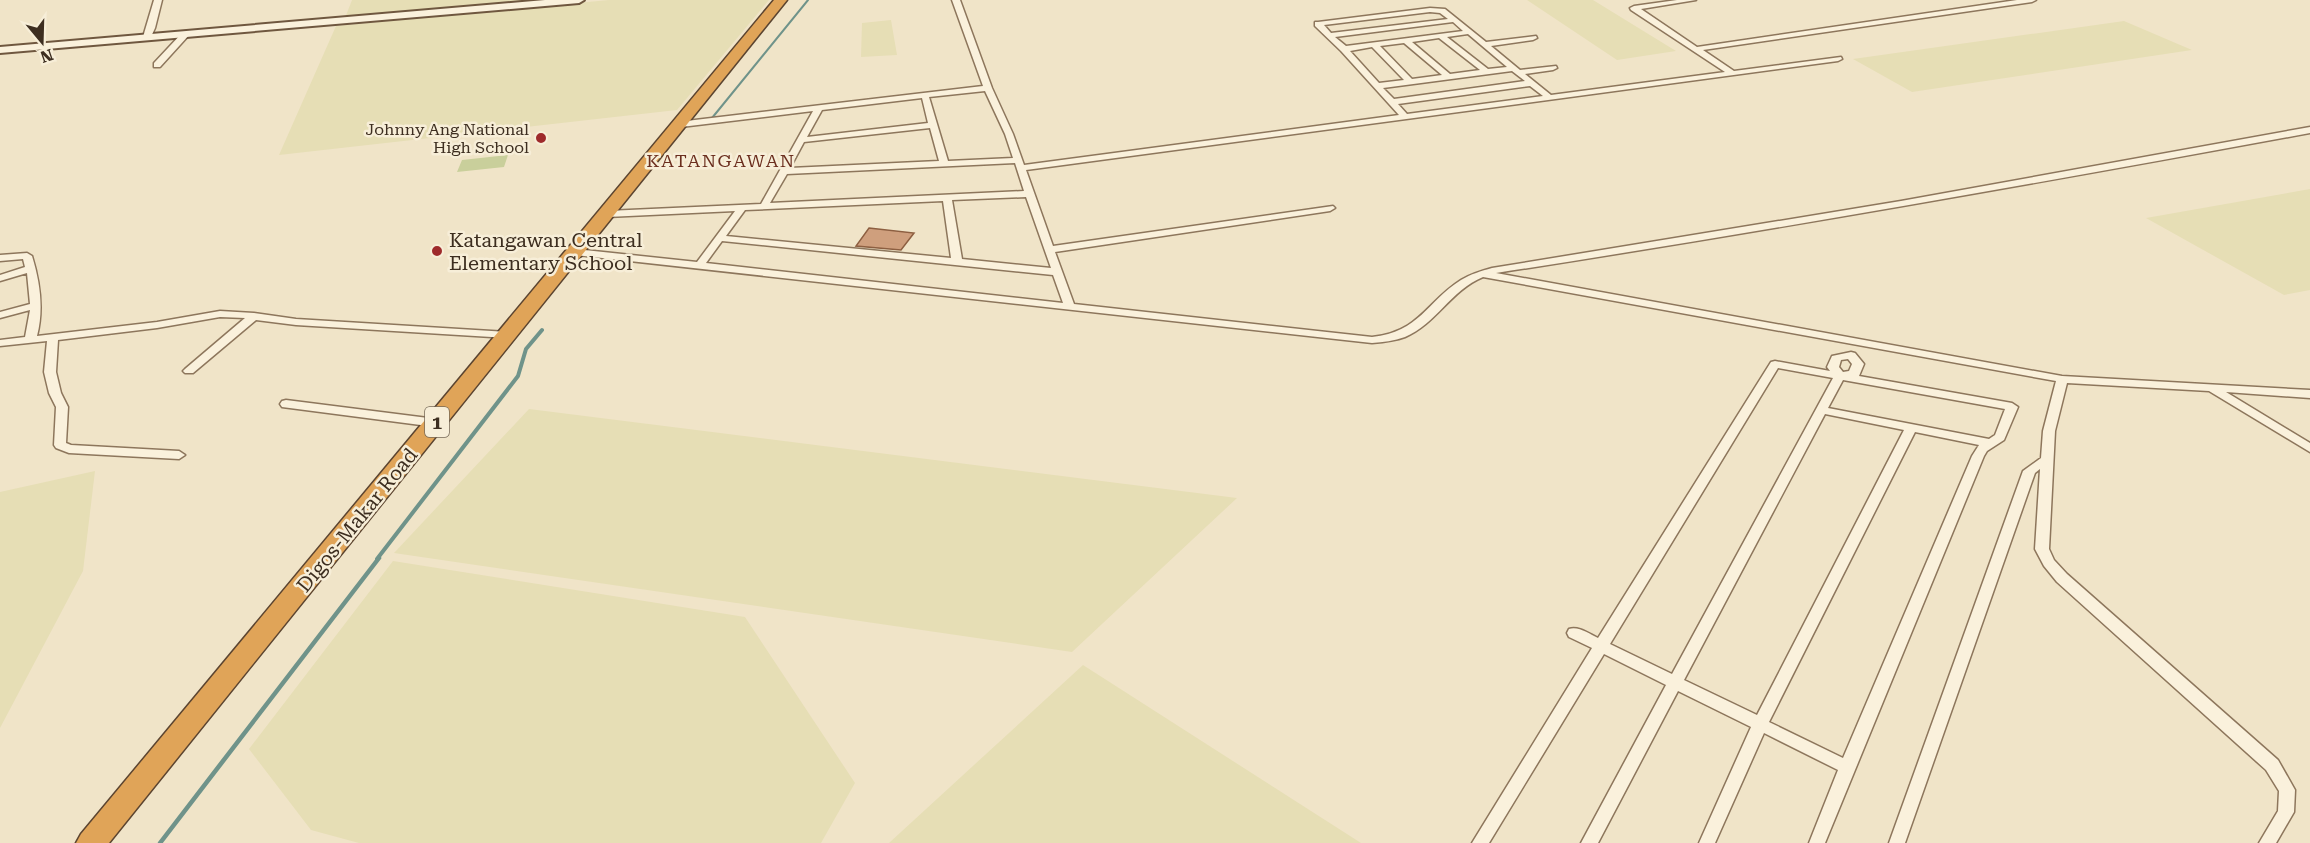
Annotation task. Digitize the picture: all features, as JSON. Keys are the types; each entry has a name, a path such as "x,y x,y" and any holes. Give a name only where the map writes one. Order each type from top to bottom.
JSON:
{"highway":[{"name":"Digos-Makar Road","path":"91,843 781,0"}],"street":[{"path":"147,37 152,28 152,15 158,0"},
{"path":"0,50 579,0"},
{"path":"957,0 988,88 1020,164 1069,306"},
{"path":"1692,0 1634,8 1734,74"},
{"path":"1696,49 2032,0"},
{"path":"1406,118 1344,49 1318,24 1430,10 1442,11 1550,98"},
{"path":"1330,35 1455,20"},
{"path":"1344,49 1470,32"},
{"path":"157,65 186,34"},
{"path":"1440,36 1486,71"},
{"path":"1485,44 1533,38"},
{"path":"1406,41 1448,76"},
{"path":"1374,45 1408,81"},
{"path":"785,171 944,164 1020,164 1406,118 1838,59"},
{"path":"1377,86 1486,71 1552,68"},
{"path":"1391,102 1531,83"},
{"path":"681,124 988,88"},
{"path":"925,96 944,164"},
{"path":"763,208 818,109"},
{"path":"802,141 932,126"},
{"path":"575,252 1372,340 1394,337 1410,330 1461,282 1479,273 1862,212 2310,130"},
{"path":"607,214 1029,194"},
{"path":"947,198 957,262"},
{"path":"699,266 742,208"},
{"path":"1049,250 1330,208"},
{"path":"720,238 1057,272"},
{"path":"0,258 27,256 32,269 35,286 33,306 35,322 30,339"},
{"path":"0,278 32,269"},
{"path":"1479,273 2062,379 2310,394"},
{"path":"0,315 33,306"},
{"path":"0,343 157,325 220,314 296,322 507,335"},
{"path":"189,371 254,316"},
{"path":"52,336 50,372 55,393 62,407 60,445 69,449 179,455"},
{"path":"1840,375 1854,374 1858,364 1851,355 1854,342"},
{"path":"1480,843 1775,364 2012,407 2000,437 1990,443 1978,456 1817,843"},
{"path":"1589,843 1840,375"},
{"path":"2062,379 2049,431 2042,549 2049,564 2272,765 2287,790 2286,812 2266,843"},
{"path":"2213,389 2310,448"},
{"path":"286,404 436,423"},
{"path":"1822,410 1990,443"},
{"path":"1707,843 1760,724 1911,428"},
{"path":"1897,843 2029,471 2048,459"},
{"path":"1574,633 1847,767"}],"shaded area":[{"path":"352,0 552,0 345,18"},
{"path":"609,0 769,0 677,110 279,155 336,26"},
{"path":"1527,0 1593,0 1676,51 1617,60"},
{"path":"891,20 897,55 861,57 862,23"},
{"path":"2124,21 2192,50 1912,92 1853,59"},
{"path":"2310,189 2310,290 2284,295 2146,218"},
{"path":"529,409 1237,498 1072,652 394,553"},
{"path":"95,471 83,571 0,728 0,492"},
{"path":"393,561 745,617 855,783 821,843 359,843 311,830 249,749"},
{"path":"1083,665 1361,843 889,843"}],"green space":[{"path":"508,155 504,167 457,172 462,160"}],"building":[{"path":"869,228 914,233 901,250 856,246"}],"waterway":[{"path":"712,118 808,0"},
{"path":"377,559 518,376 526,349 542,330"},
{"path":"160,843 379,558"}],"place":[{"name":"Johnny Ang National High School","path":"541,138"},
{"name":"Katangawan Central Elementary School","path":"437,251"}],"district":[{"name":"KATANGAWAN","path":"721,160"}]}
